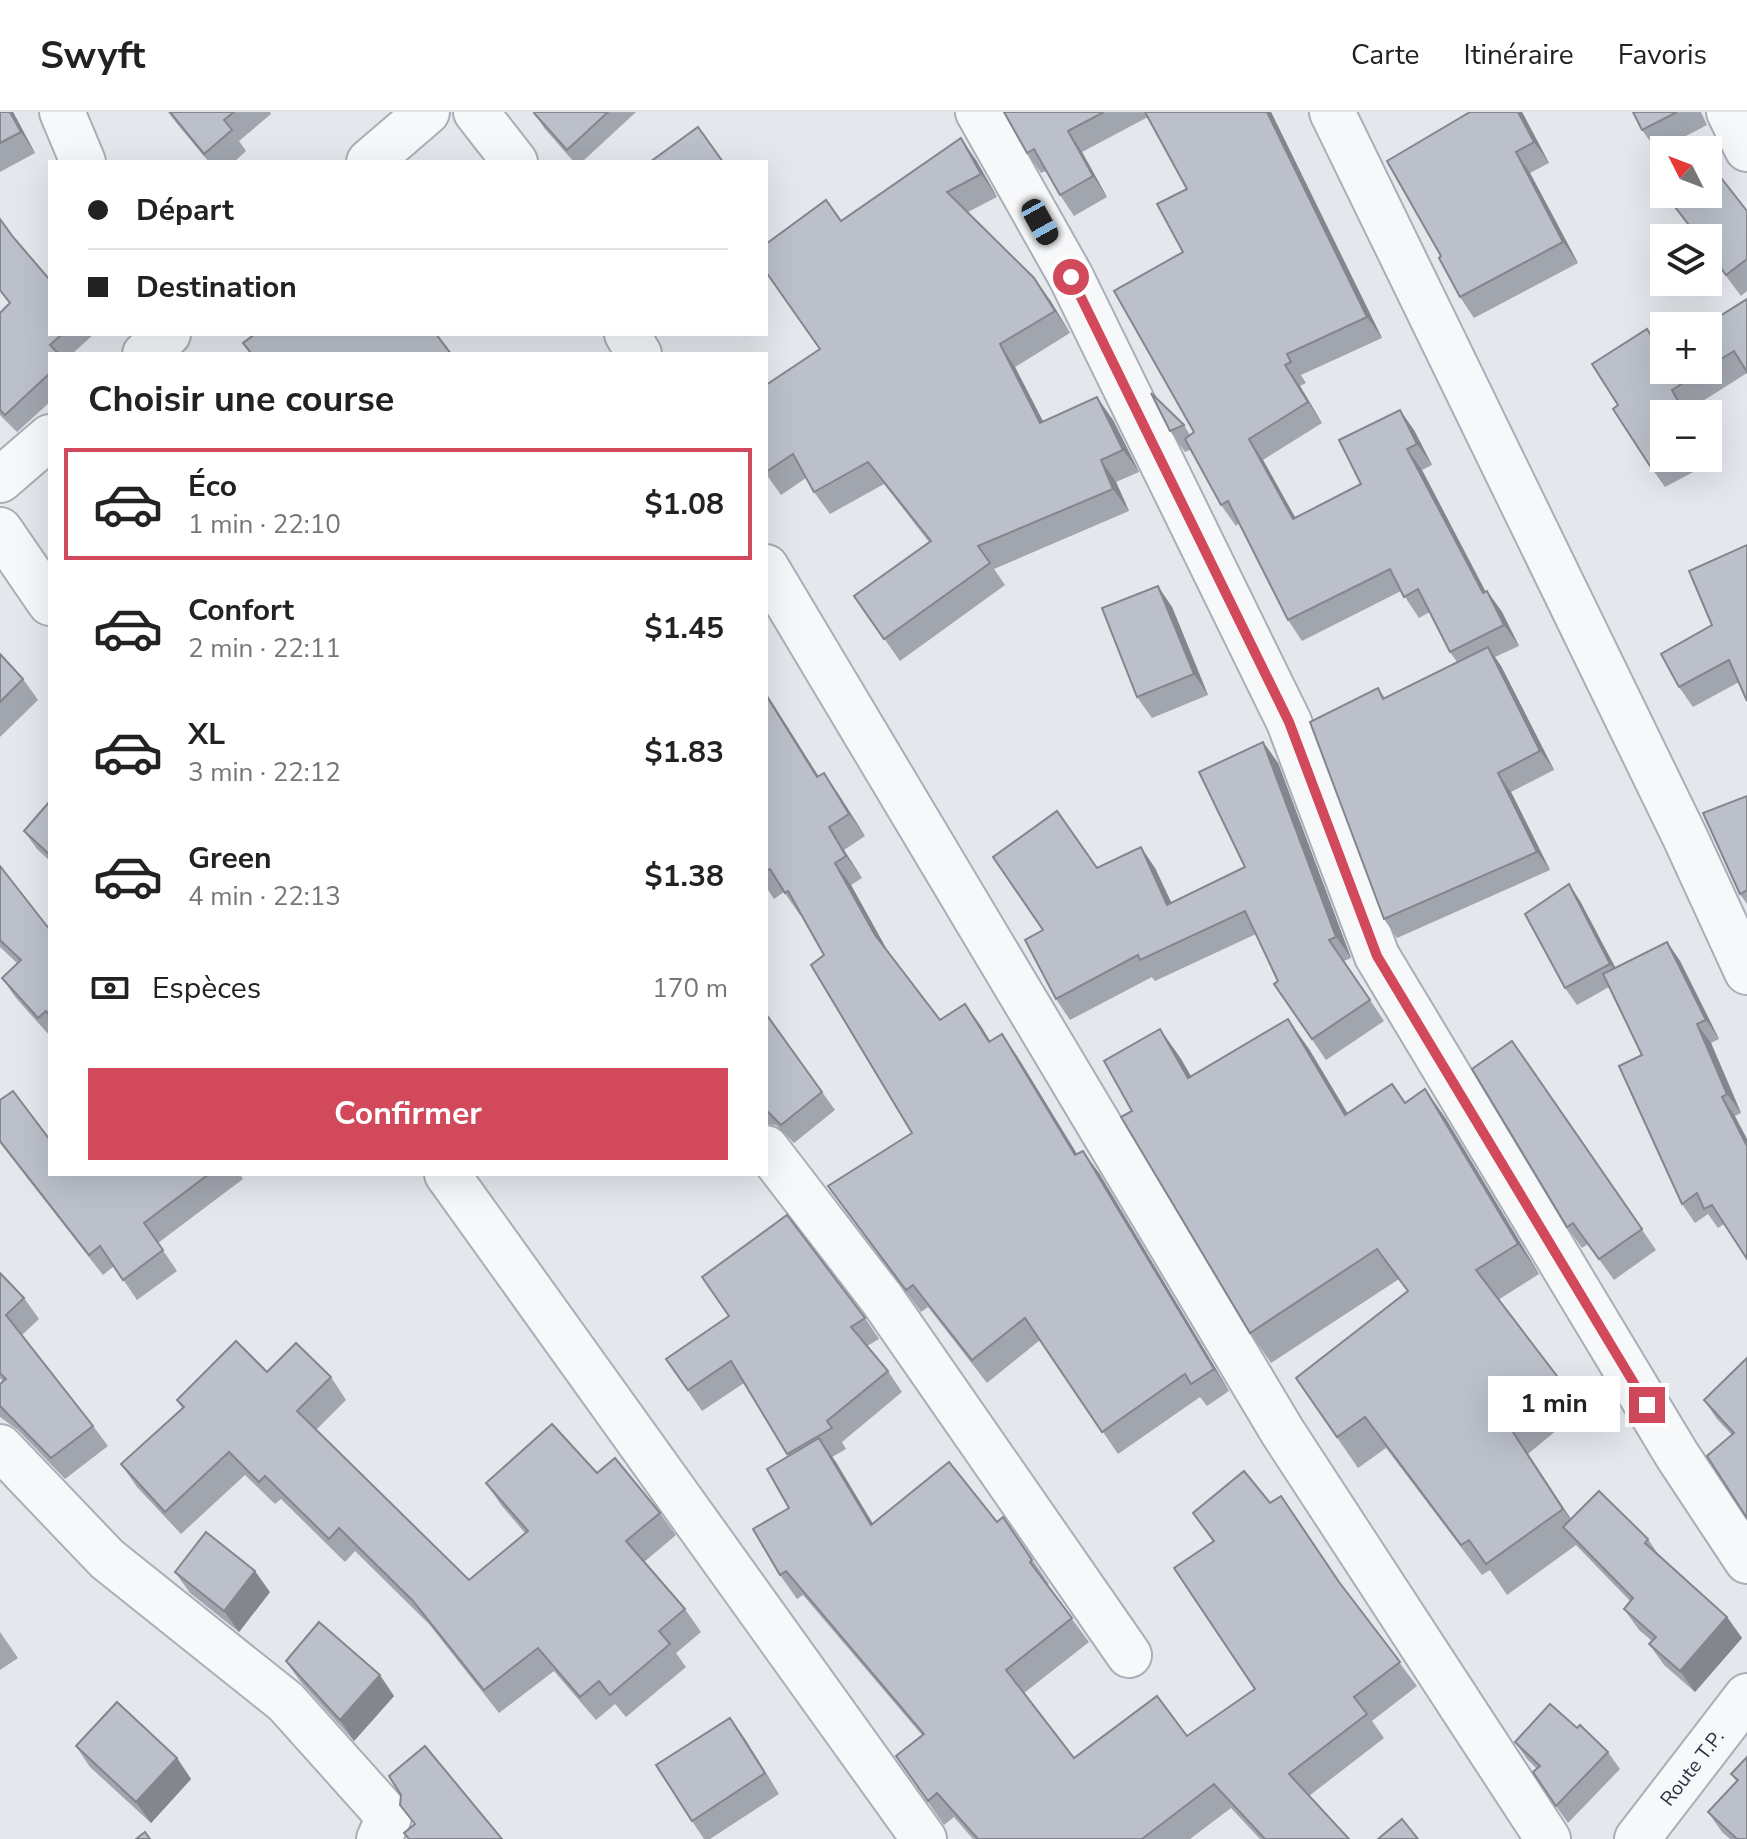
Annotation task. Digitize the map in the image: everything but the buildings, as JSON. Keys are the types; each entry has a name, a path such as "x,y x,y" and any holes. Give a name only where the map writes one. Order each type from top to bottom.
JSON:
{"street":[{"path":"62,112 82,160"},
{"path":"371,160 427,112"},
{"path":"476,112 513,160"},
{"path":"978,112 1071,277 1289,722 1377,956 1677,1455 1747,1561"},
{"path":"1332,112 1684,835 1747,972"},
{"path":"1729,112 1747,149"},
{"path":"148,352 168,336"},
{"path":"172,336 188,352"},
{"path":"0,480 48,439"},
{"path":"0,530 48,600"},
{"path":"768,570 1282,1431 1548,1839"},
{"path":"768,1151 882,1299 1129,1655"},
{"path":"448,1176 924,1839"},
{"path":"0,1447 107,1559 286,1702 389,1817 379,1839"},
{"name":"Route T.P.","path":"1637,1839 1747,1696"}],"route":[{"path":"1071,277 1289,722 1377,956 1647,1405"}]}
